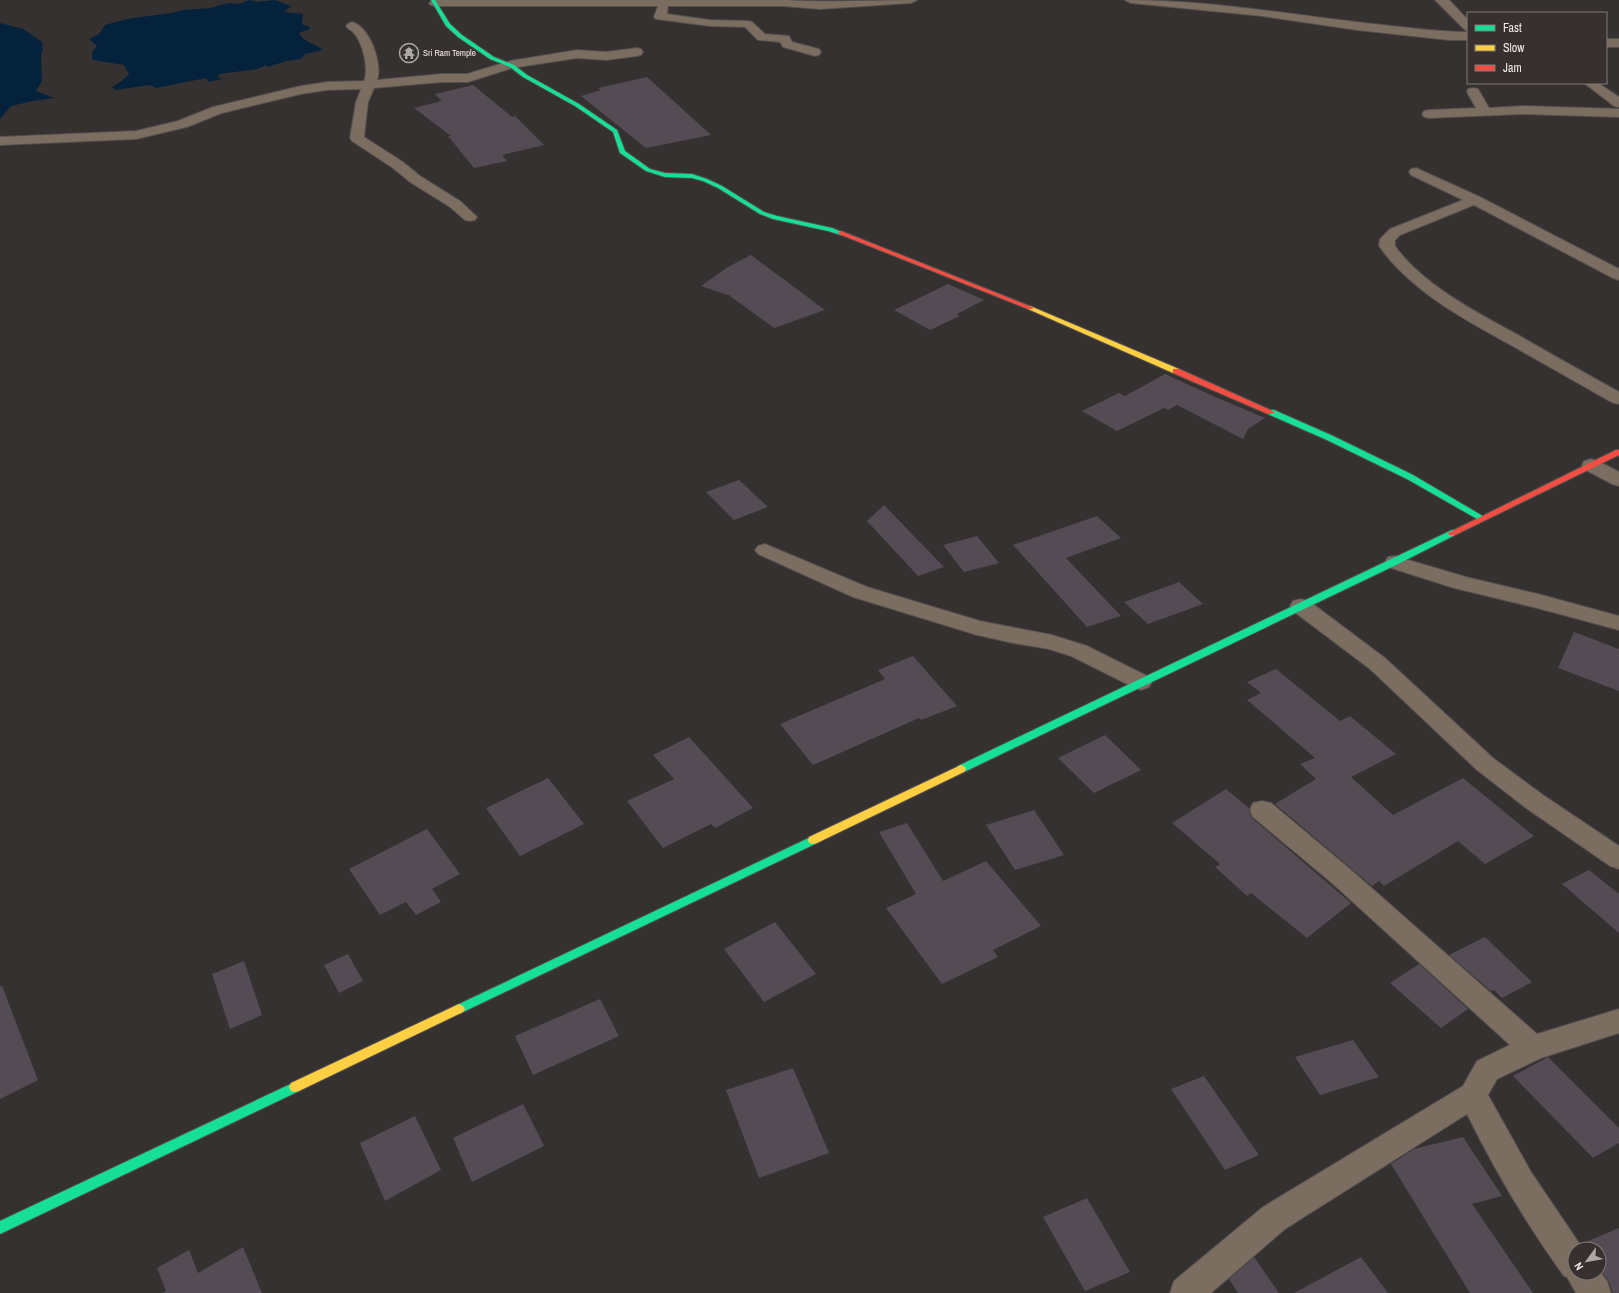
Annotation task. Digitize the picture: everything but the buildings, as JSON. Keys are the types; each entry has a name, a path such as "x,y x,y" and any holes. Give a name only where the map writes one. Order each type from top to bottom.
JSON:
{"street":[{"path":"434,2 782,3 820,6 911,0"},
{"path":"1131,0 1262,13 1372,28 1449,36 1467,36"},
{"path":"1441,0 1447,4 1467,26"},
{"path":"434,2 448,25 455,32 492,58 510,65 530,79 577,105 615,131 622,152 648,170 665,175 692,176 705,180 720,186 762,213 775,218 830,229 1052,317 1330,438 1410,476 1482,518"},
{"path":"658,2 660,17 701,15"},
{"path":"683,15 710,23 748,24 762,37 786,39 788,44 815,52"},
{"path":"352,26 359,31 371,56 372,77 362,102 357,138 398,164 415,179 470,216"},
{"path":"1607,43 1619,43"},
{"path":"0,141 136,135 182,124 218,110 301,90 327,86 368,85 405,80 468,78 510,65 576,54 606,56 637,52"},
{"path":"1591,84 1619,103"},
{"path":"1473,92 1484,111"},
{"path":"1429,114 1523,110 1619,113"},
{"path":"1416,172 1475,200 1619,275"},
{"path":"1475,200 1395,232 1388,239 1387,246 1399,262 1454,305 1474,318 1619,399"},
{"path":"0,1228 1395,562 1619,452"},
{"path":"1591,466 1619,480"},
{"path":"765,550 860,592 977,628 1013,636 1052,642 1078,650 1141,682"},
{"path":"1395,562 1460,582 1538,600 1619,623"},
{"path":"1301,606 1354,644 1388,673 1437,720 1496,772 1526,796 1619,859"},
{"path":"1262,810 1341,876 1533,1048"},
{"path":"1186,1293 1274,1218 1473,1095 1487,1070 1533,1048 1619,1021"},
{"path":"1473,1095 1486,1121 1548,1228 1567,1254"},
{"path":"1587,1281 1595,1293"}],"water":[{"path":"250,0 257,2 275,0 291,6 284,12 303,14 302,24 310,27 310,29 299,33 304,39 323,50 305,54 301,59 286,61 268,67 266,65 257,69 219,74 217,77 223,79 208,82 206,78 156,88 150,85 115,90 112,87 122,81 129,74 124,65 93,60 92,58 93,51 97,46 89,39 99,34 105,25 127,19 184,10 210,8 229,3 238,4"},
{"path":"0,23 23,29 42,42 42,81 36,91 54,98 11,106 0,119"}],"traffic: fast":[{"path":"433,0 448,25 460,36 492,58 512,66 525,76 577,105 615,131 622,152 648,170 665,175 692,176 705,180 720,187 762,213 775,218 830,229 841,233"},
{"path":"1271,412 1330,438 1410,477 1482,518"},
{"path":"961,769 1395,562 1452,533"},
{"path":"459,1009 813,840"},
{"path":"0,1228 295,1087"}],"traffic: slow":[{"path":"1030,308 1176,371"},
{"path":"813,840 961,769"},
{"path":"295,1087 459,1009"}],"traffic: jam":[{"path":"841,233 1030,308"},
{"path":"1176,371 1271,412"},
{"path":"1452,533 1619,452"}],"place":[{"name":"Sri Ram Temple","path":"409,53"}]}
